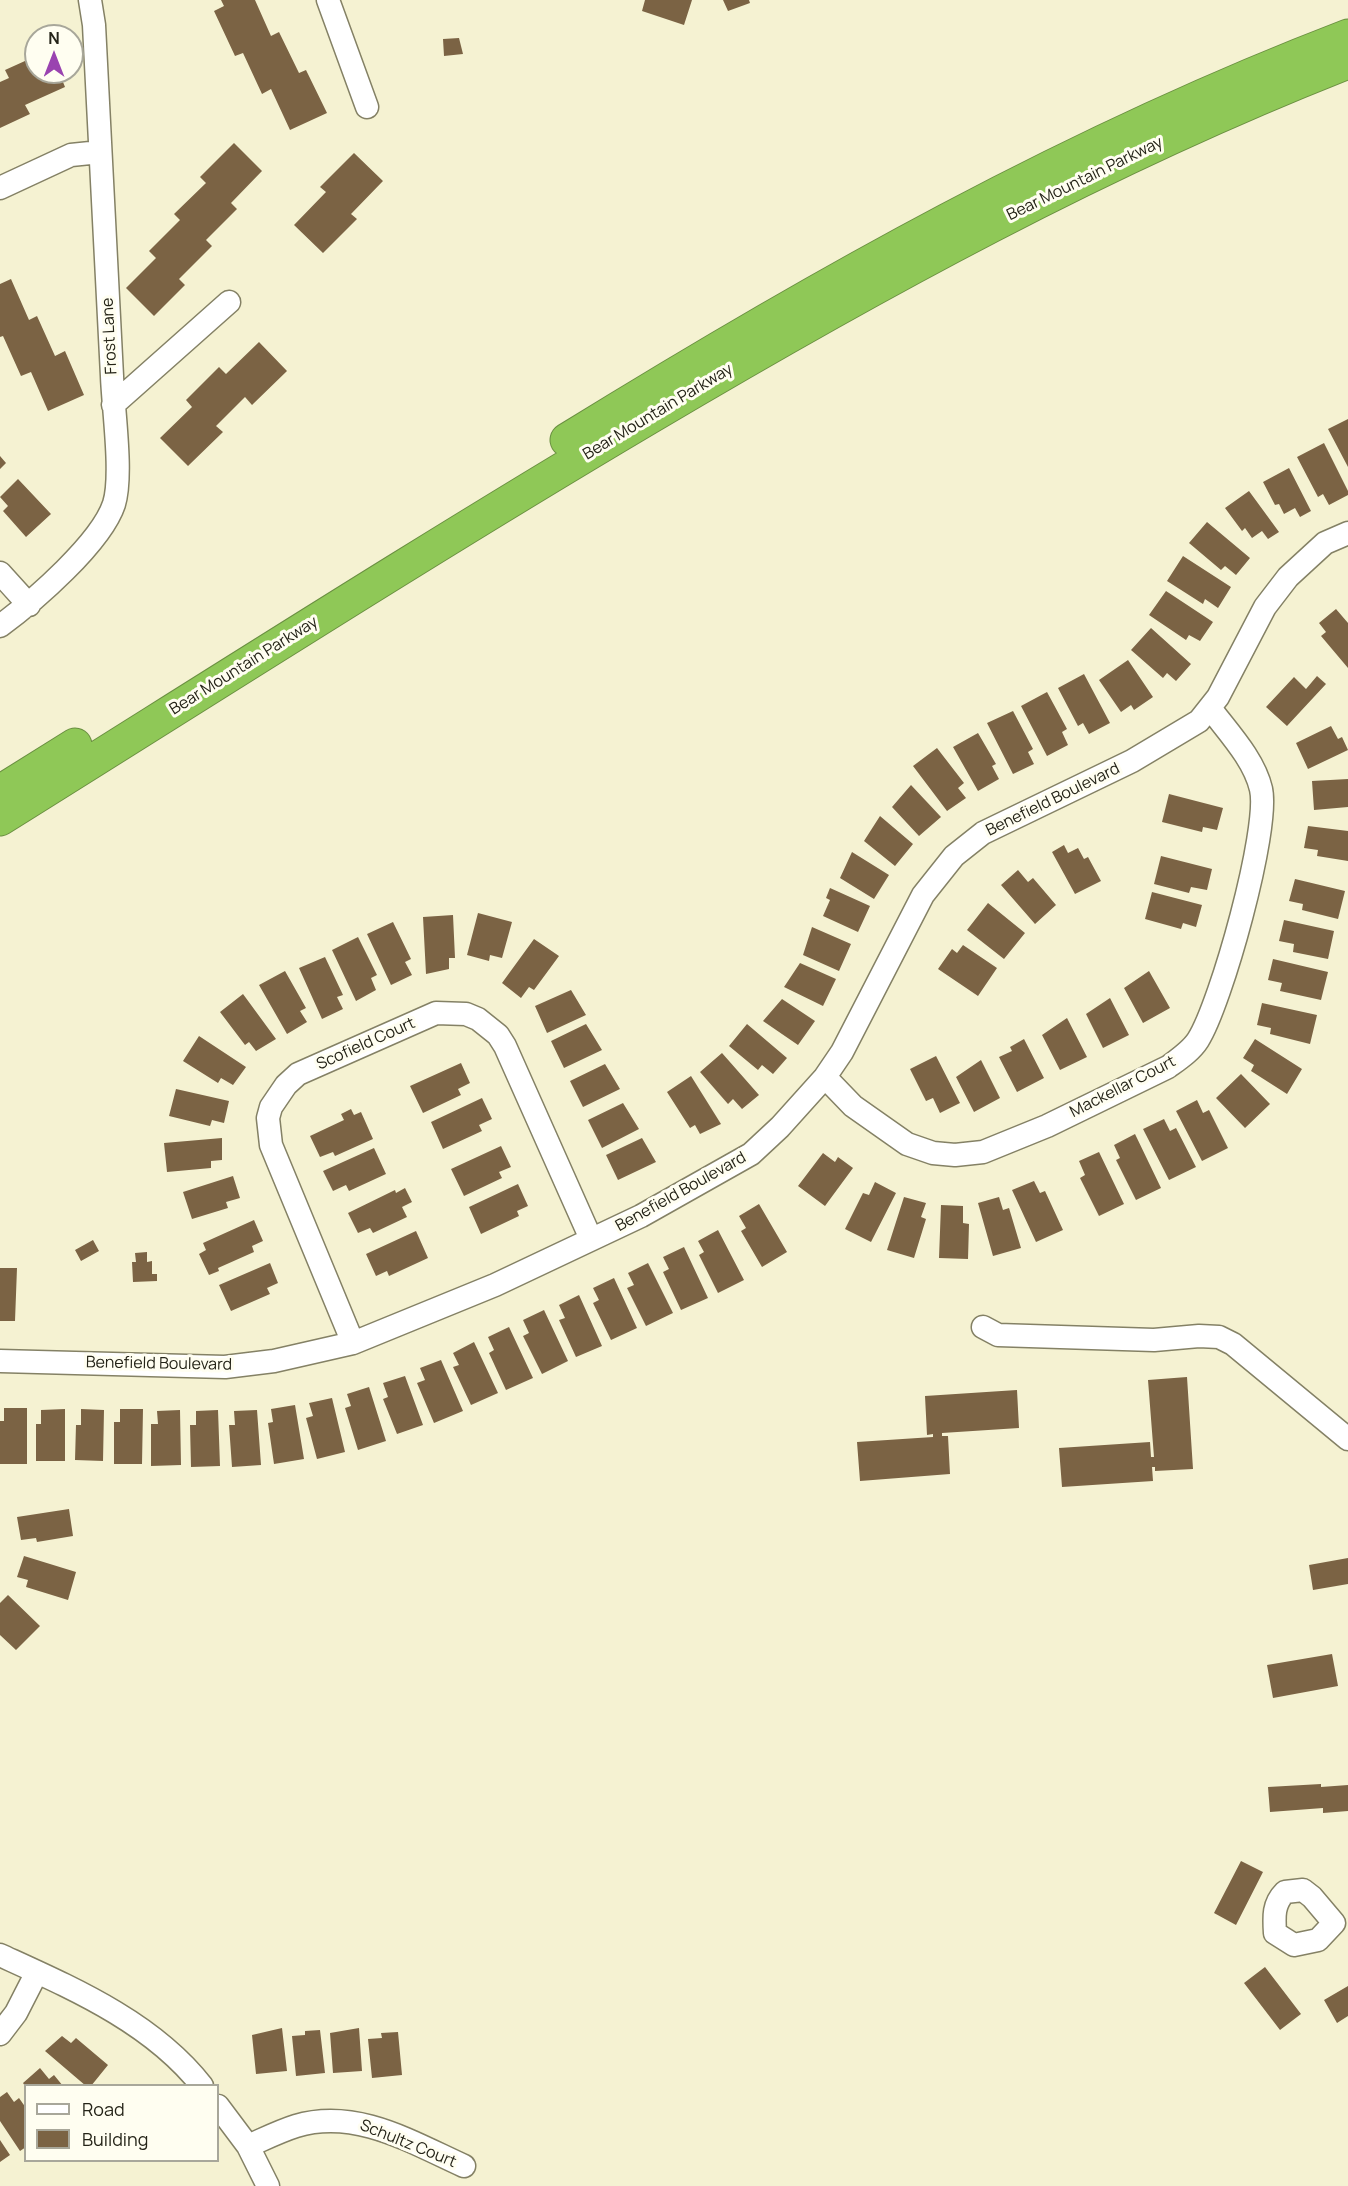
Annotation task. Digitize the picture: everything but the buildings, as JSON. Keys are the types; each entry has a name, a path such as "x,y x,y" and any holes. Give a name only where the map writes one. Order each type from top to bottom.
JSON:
{"highway":[{"name":"Bear Mountain Parkway","path":"0,792 670,376 800,301 1060,162 1196,98 1348,36"},
{"name":"Bear Mountain Parkway","path":"0,819 477,521 811,323 951,246 1084,179 1229,112 1348,62"}],"street":[{"name":"Frost Lane","path":"0,626 29,605 105,524 115,502 113,405 94,25 90,0"},
{"path":"328,0 367,107"},
{"path":"0,188 71,155 100,152"},
{"path":"113,405 229,302"},
{"name":"Benefield Boulevard","path":"0,1361 225,1367 274,1361 353,1343 495,1285 640,1216 751,1154 780,1127 825,1077 842,1052 923,895 954,856 983,833 1132,761 1199,721 1210,708 1247,637 1288,577 1325,543 1348,533"},
{"path":"0,573 29,605"},
{"name":"Mackellar Court","path":"825,1077 853,1106 907,1144 933,1153 955,1155 983,1152 1047,1126 1168,1067 1183,1057 1197,1042 1211,1016 1249,885 1261,821 1261,789 1251,764 1210,708"},
{"name":"Scofield Court","path":"353,1343 283,1180 271,1145 268,1118 276,1097 298,1074 394,1030 436,1013 451,1012 472,1016 498,1035 591,1239"},
{"path":"983,1328 998,1335 1154,1340 1219,1337 1233,1344 1348,1439"},
{"path":"0,1955 100,2004 150,2035 186,2065 201,2084"},
{"path":"0,2034 16,2013 37,1972"},
{"path":"219,2107 248,2146 268,2186"},
{"name":"Schultz Court","path":"248,2146 296,2126 323,2121 346,2121 368,2124 464,2166"}]}
